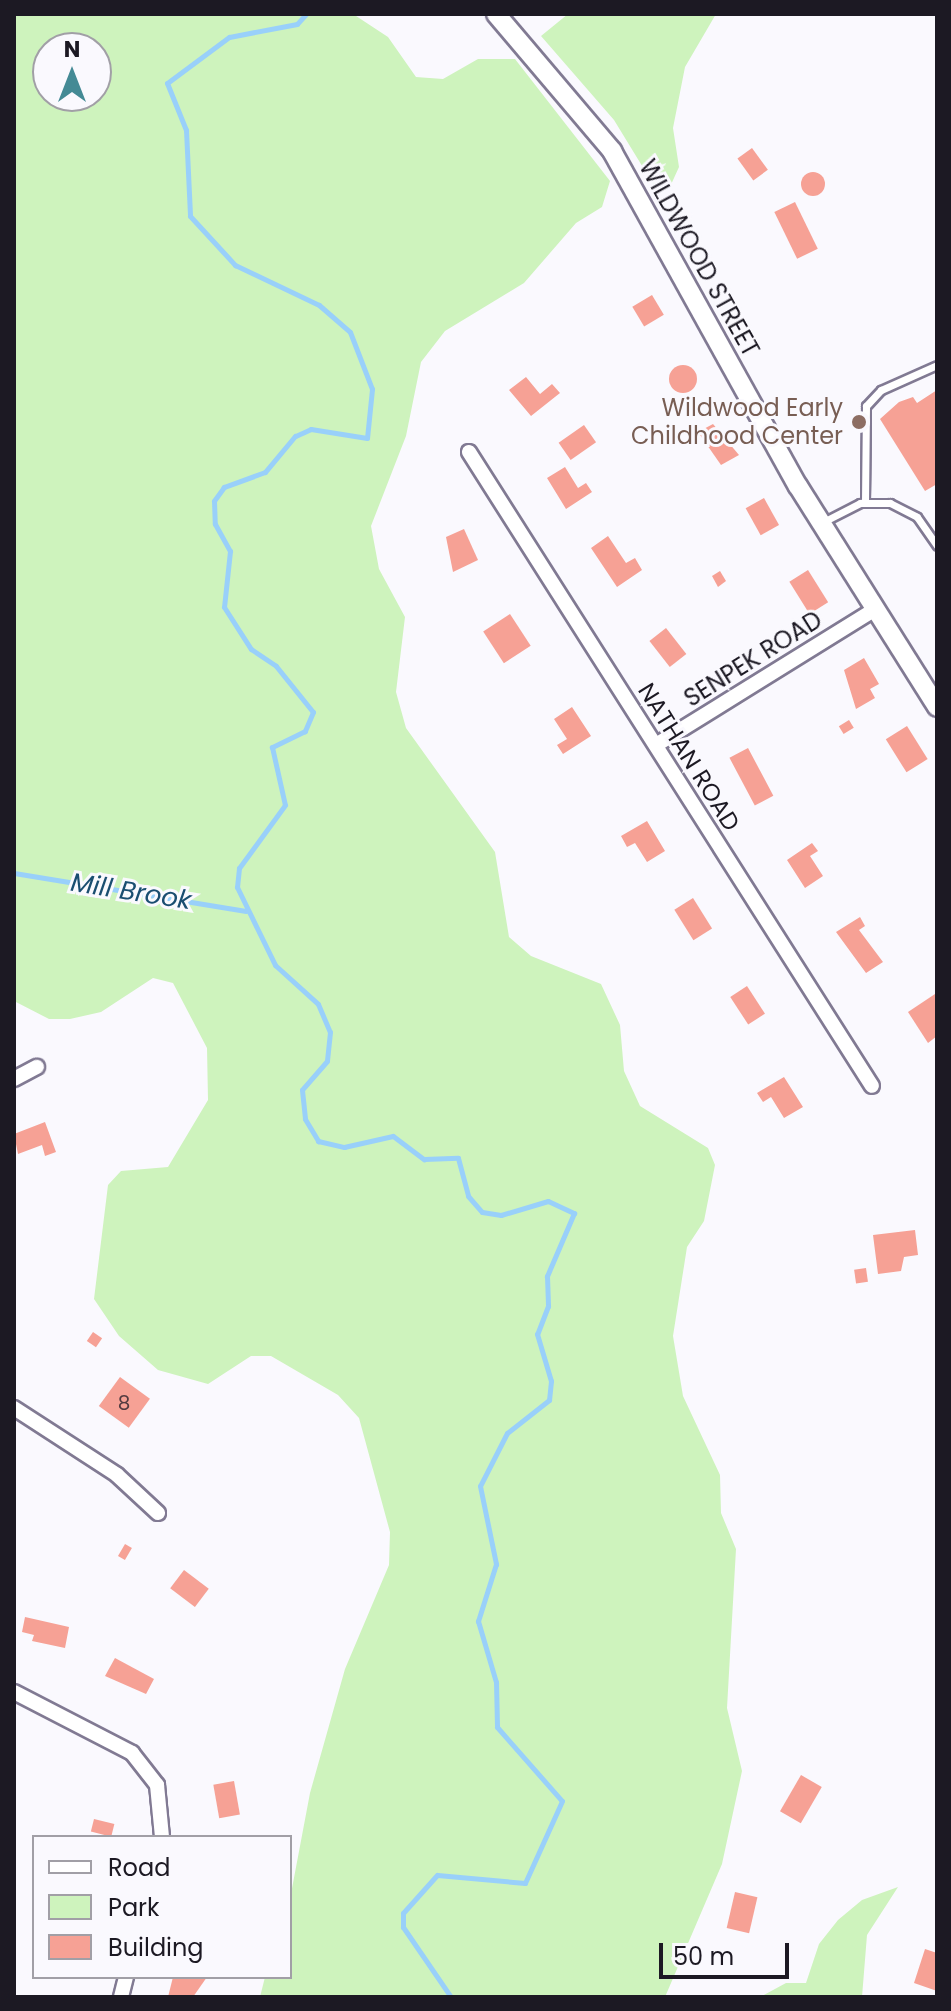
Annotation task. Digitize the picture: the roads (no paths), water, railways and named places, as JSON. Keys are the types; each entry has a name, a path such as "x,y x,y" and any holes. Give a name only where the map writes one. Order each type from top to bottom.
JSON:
{"street":[{"name":"WILDWOOD STREET","path":"496,14 612,151 821,523 937,707"},
{"name":"NATHAN ROAD","path":"469,452 872,1086"},
{"name":"SENPEK ROAD","path":"656,745 874,610"},
{"path":"14,1079 37,1067"},
{"path":"14,1408 117,1475 158,1513"},
{"path":"14,1692 132,1753 157,1785 162,1835"}],"lane":[{"path":"865,502 868,402 937,365"},
{"path":"821,523 865,502 904,508 937,546"}],"waterway":[{"path":"306,14 297,24 229,37 167,83 186,130 190,216 235,265 319,305 350,332 372,389 367,438 311,429 295,436 265,472 224,487 214,501 215,524 230,551 224,607 251,649 276,666 313,712 305,731 272,747 285,805 239,868 237,887 275,965 318,1004 330,1032 327,1061 302,1090 305,1119 318,1141 344,1147 393,1136 424,1159 458,1158 468,1196 482,1212 501,1215 548,1201 574,1213 547,1276 548,1306 537,1334 551,1381 549,1400 507,1433 480,1486 496,1564 478,1621 496,1682 497,1727 562,1801 525,1883 437,1875 403,1913 403,1927 451,1997"},
{"name":"Mill Brook","path":"14,873 246,911"}],"place":[{"name":"Wildwood Early Childhood Center","path":"859,422"}]}
